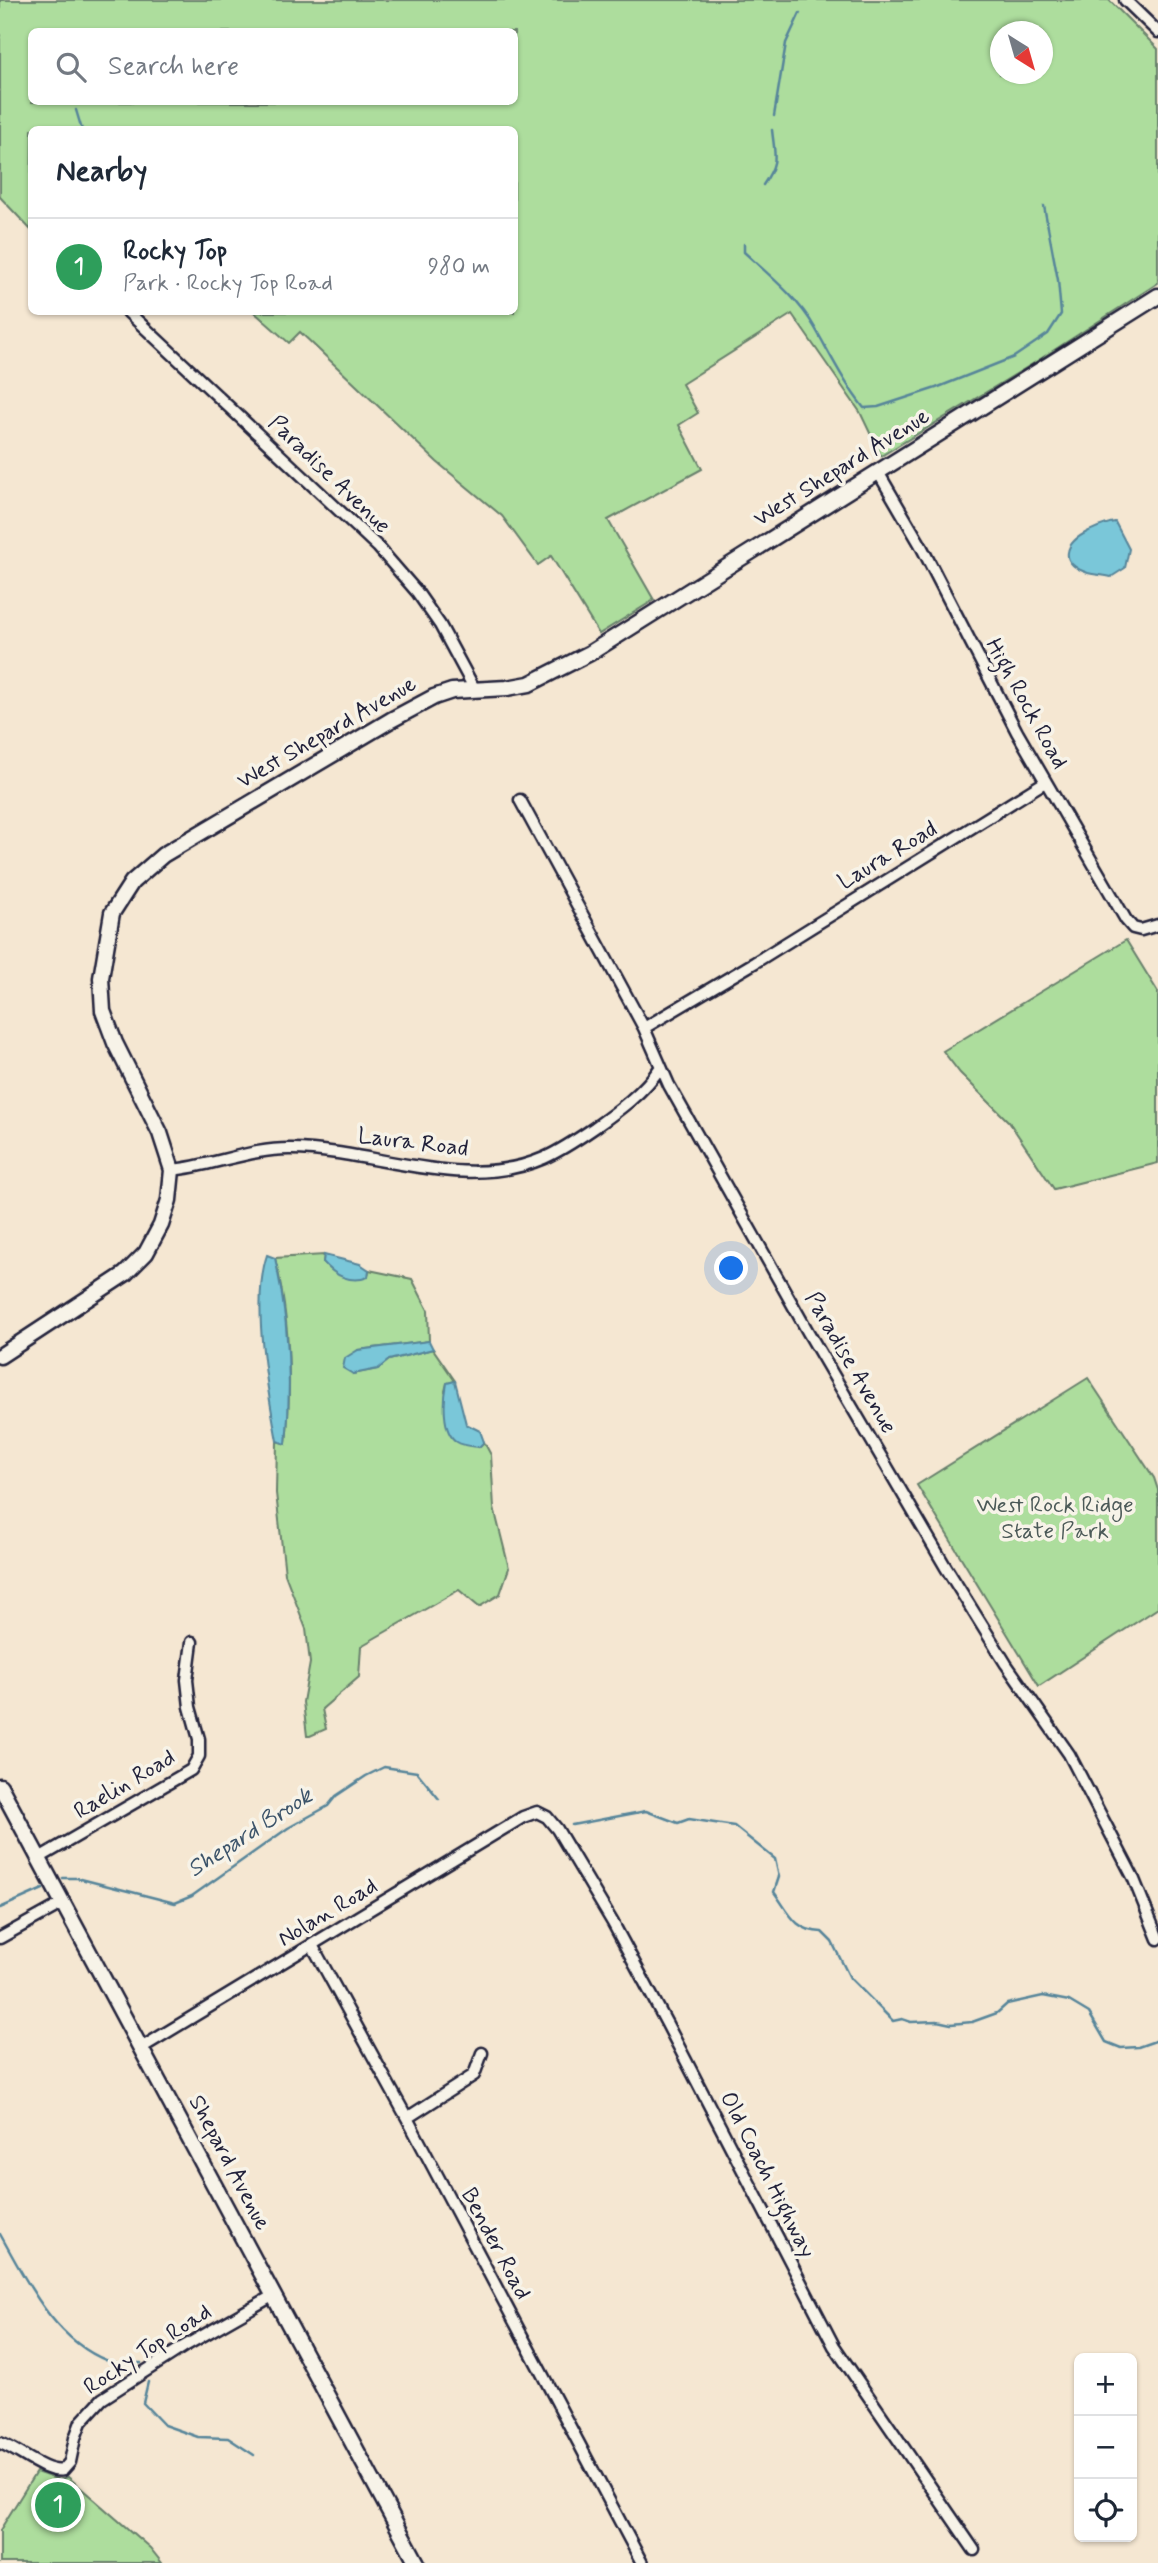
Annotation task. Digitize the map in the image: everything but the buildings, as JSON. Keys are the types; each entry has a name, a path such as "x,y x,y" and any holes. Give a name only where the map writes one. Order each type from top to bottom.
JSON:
{"street":[{"path":"1125,0 1158,32"},
{"name":"West Shepard Avenue","path":"0,1356 125,1274 146,1253 161,1225 169,1200 172,1170 160,1133 115,1043 103,1011 101,978 112,913 132,882 163,855 415,706 452,691 499,689 529,684 567,667 1158,296"},
{"name":"Paradise Avenue","path":"131,315 378,547 417,592 432,614 474,688"},
{"name":"High Rock Road","path":"878,472 920,544 1045,782 1074,827 1126,920 1133,928 1141,930 1158,925"},
{"name":"Laura Road","path":"644,1028 1045,782"},
{"name":"Paradise Avenue","path":"520,800 644,1028 660,1068 749,1228 913,1512 1006,1664 1069,1754 1133,1877 1158,1939"},
{"name":"Laura Road","path":"172,1170 280,1149 364,1156 435,1169 466,1171 518,1166 572,1144 649,1084 660,1068"},
{"name":"Raelin Road","path":"39,1858 191,1770 199,1756 199,1739 190,1707 187,1681 192,1642"},
{"name":"Shepard Avenue","path":"0,1786 417,2563"},
{"name":"Nolan Road","path":"141,2048 481,1841 523,1816 537,1812"},
{"name":"Old Coach Highway","path":"537,1812 547,1817 557,1829 612,1923 834,2346 974,2550"},
{"path":"0,1938 63,1903"},
{"name":"Bender Road","path":"312,1945 407,2118 642,2563"},
{"path":"407,2118 474,2075 482,2053"},
{"name":"Rocky Top Road","path":"0,2443 52,2470 63,2470 71,2462 81,2422 102,2399 183,2347 274,2295"}],"green space":[{"path":"0,0 1109,0 1158,49 1158,283 1034,363 881,456 860,412 792,314 682,384 698,413 679,425 702,469 608,520 654,600 599,634 551,556 538,565 502,516 437,462 300,332 289,343 257,315 518,315 518,126 28,126 28,227 0,197"},
{"path":"1126,940 1158,992 1158,1163 1054,1189 1009,1122 960,1073 943,1051"},
{"path":"324,1255 323,1262 368,1277 369,1270 412,1279 428,1310 429,1341 358,1350 353,1374 377,1369 389,1360 433,1349 455,1381 447,1383 445,1391 479,1447 484,1442 491,1455 494,1508 509,1568 500,1594 479,1607 459,1590 361,1646 359,1677 322,1709 326,1729 307,1736 303,1702 310,1663 306,1629 285,1574 276,1493 277,1441 286,1444 289,1374 287,1327 275,1258"},
{"name":"West Rock Ridge State Park","path":"1088,1378 1154,1478 1158,1490 1158,1608 1039,1686 917,1485"},
{"path":"36,2472 59,2480 68,2477 150,2548 162,2563 0,2563 0,2530"}],"water":[{"path":"1115,522 1129,549 1125,568 1111,577 1088,573 1072,564 1068,553 1074,541 1089,531"},
{"path":"267,1255 275,1258 286,1327 289,1397 286,1444 277,1441 263,1347 262,1274"},
{"path":"324,1255 360,1264 369,1270 368,1277 355,1280 338,1275 323,1262"},
{"path":"429,1341 433,1349 389,1360 378,1369 353,1374 343,1368 345,1358 358,1350"},
{"path":"455,1381 466,1424 480,1431 484,1442 479,1447 459,1443 448,1431 445,1414 446,1389 447,1383"}],"waterway":[{"path":"774,116 786,43 800,13"},
{"path":"76,110 81,126"},
{"path":"763,185 772,171 775,159 772,130"},
{"path":"744,244 744,252 782,287 808,317 864,408 878,407 936,388 1014,357 1048,334 1061,314 1058,280 1044,206"},
{"name":"Shepard Brook","path":"63,1878 77,1878 175,1903 192,1896 288,1828 328,1806 336,1796 384,1767 417,1772 439,1799"},
{"name":"Shepard Brook","path":"572,1825 646,1811 678,1823 689,1819 734,1826 775,1859 779,1877 774,1892 793,1919 805,1928 822,1932 832,1942 850,1978 893,2021 902,2019 951,2024 972,2022 997,2013 1007,2004 1043,1996 1069,2001 1089,2013 1106,2042 1121,2048 1138,2047 1158,2040"},
{"name":"Shepard Brook","path":"0,1908 43,1889"},
{"path":"0,2234 44,2308 72,2339 108,2361 141,2363"},
{"path":"148,2382 143,2403 164,2425 198,2437 228,2438 254,2455"}],"place":[{"name":"Rocky Top","path":"58,2505"}]}
